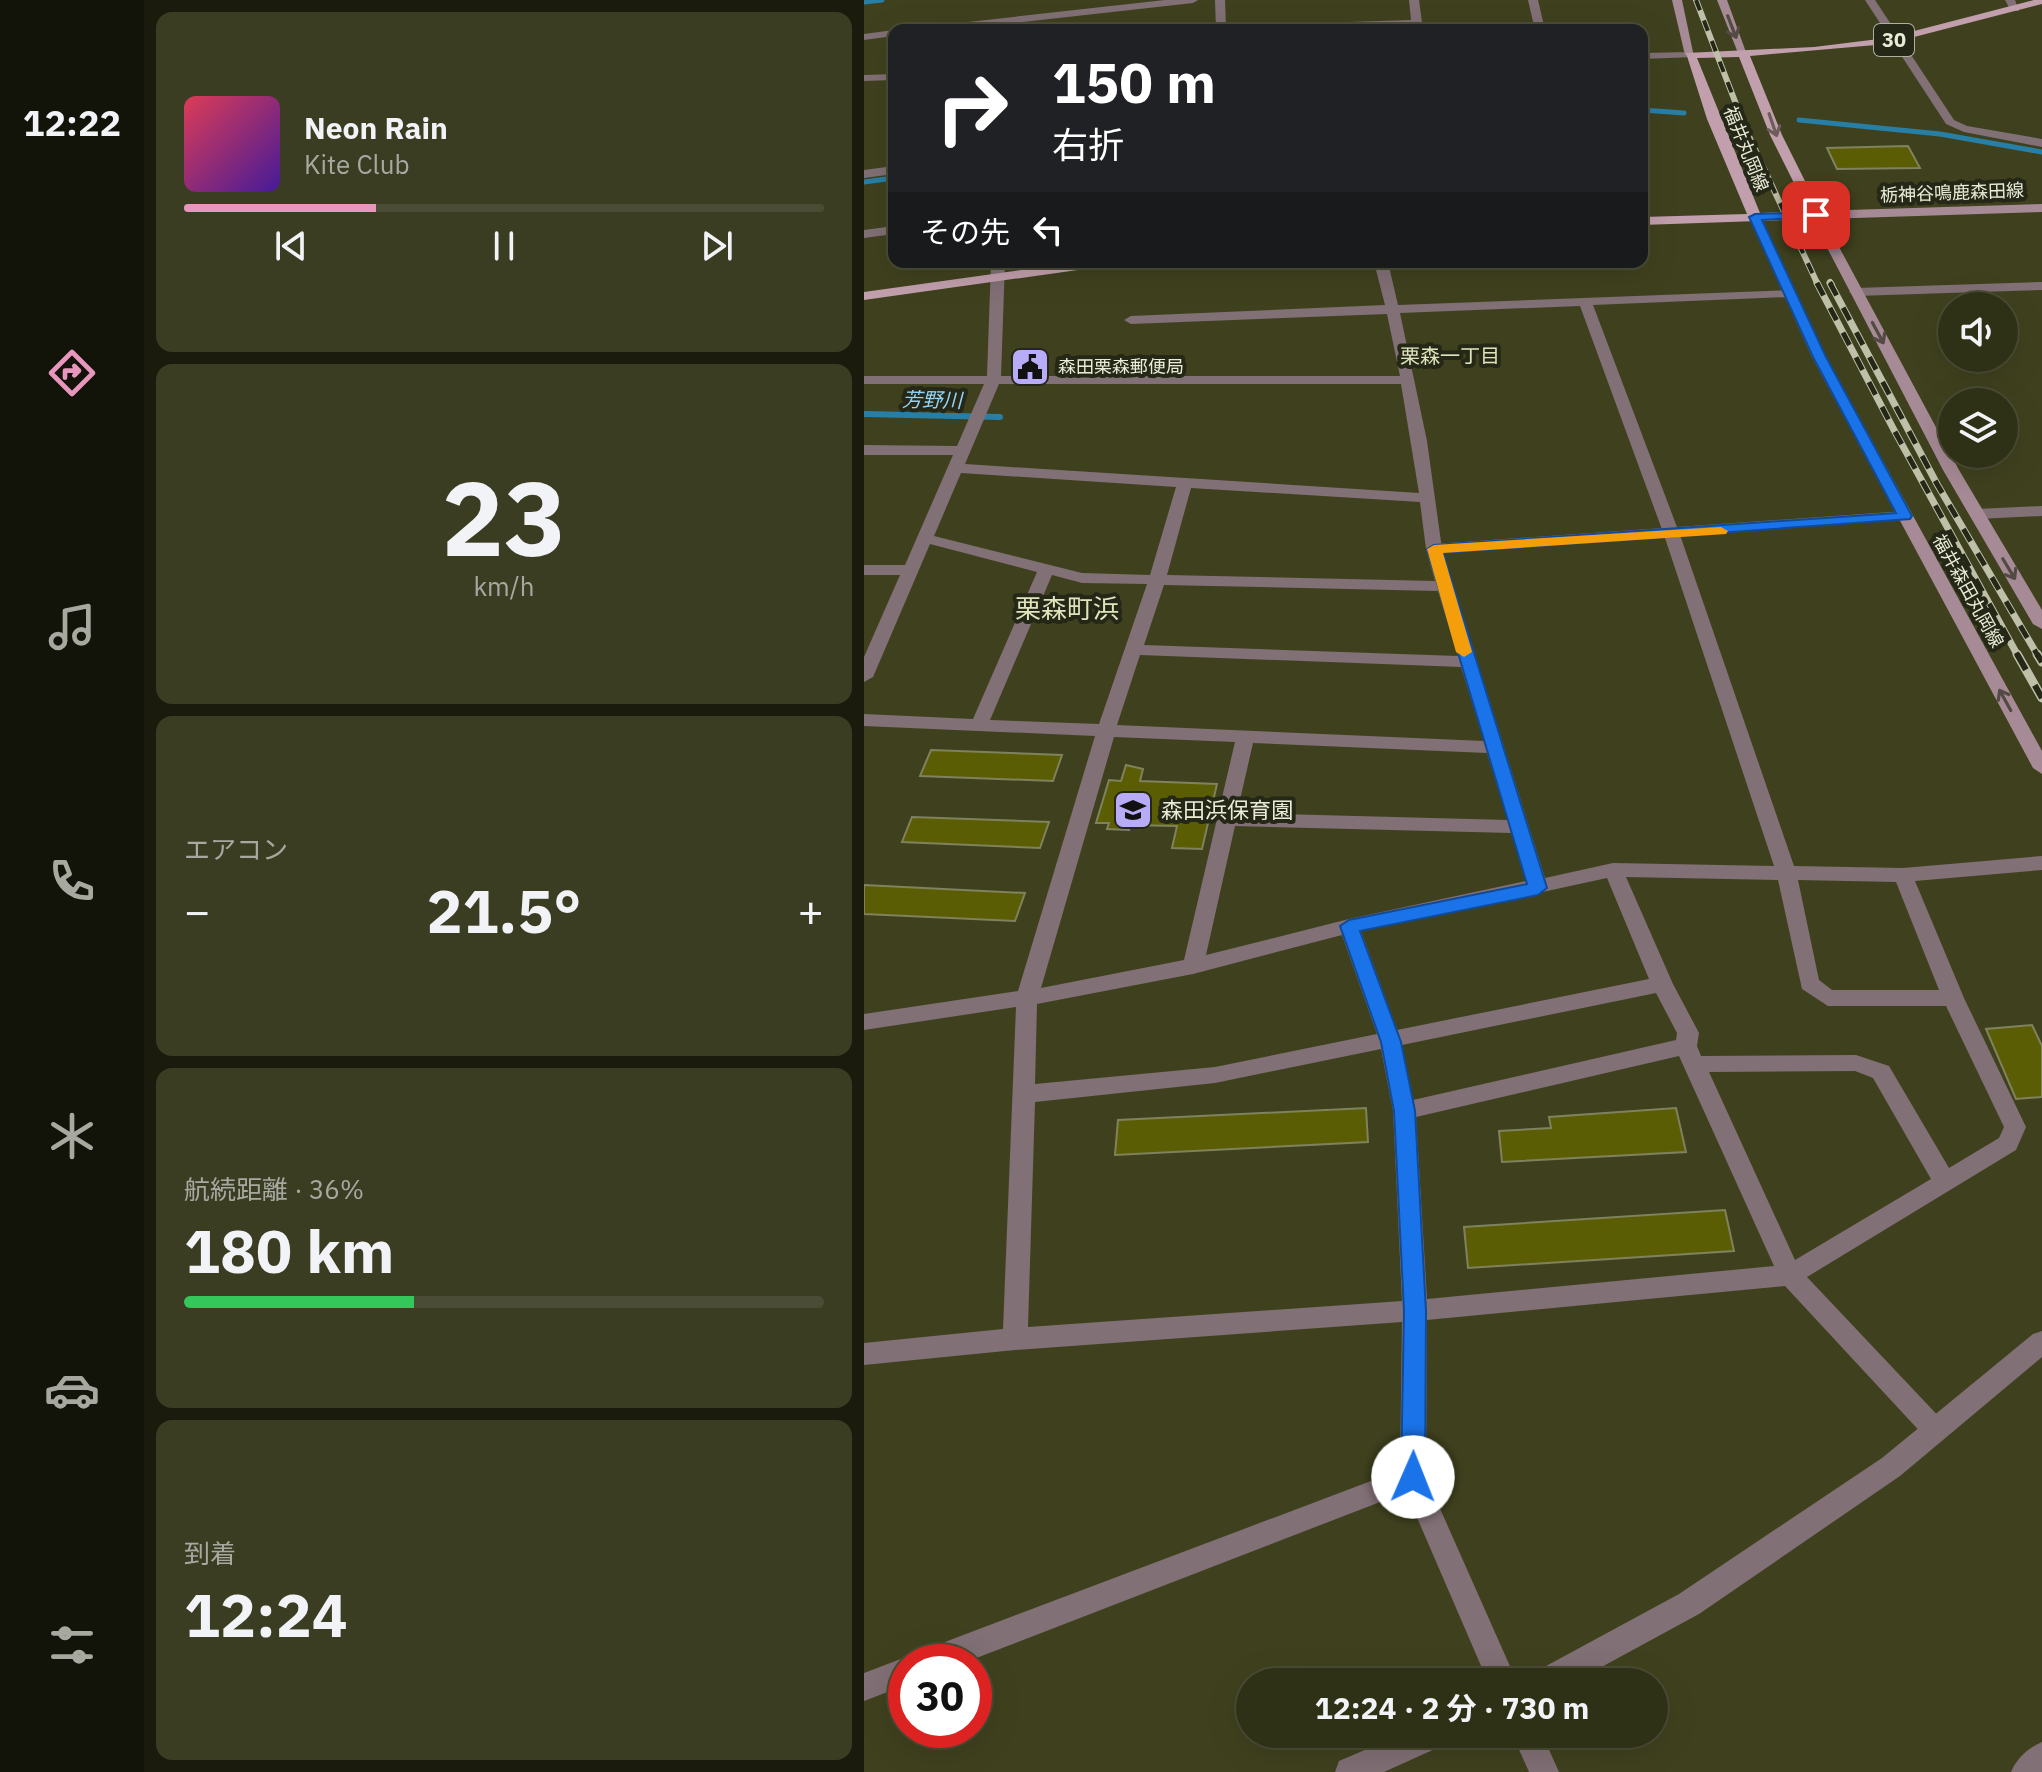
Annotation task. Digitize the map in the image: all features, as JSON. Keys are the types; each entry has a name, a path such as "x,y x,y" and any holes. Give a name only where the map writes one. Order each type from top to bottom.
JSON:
{"main road":[{"path":"1677,0 1690,55"},
{"path":"1722,0 1743,53"},
{"name":"30","path":"1690,55 1809,50 1895,39 2013,4 2042,1"},
{"name":"福井丸岡線","path":"1690,55 1755,217 1816,215 1776,135 1743,53"},
{"name":"栃神谷鳴鹿森田線","path":"1816,215 2042,208"},
{"path":"1816,215 1977,514 2042,624"},
{"path":"1648,221 1755,217"},
{"name":"福井森田丸岡線","path":"1755,217 1819,357 2042,768"},
{"path":"864,296 996,269"}],"street":[{"path":"1060,0 1067,14 1068,24"},
{"path":"977,24 1193,0"},
{"path":"1220,0 1221,24"},
{"path":"1414,0 1418,24"},
{"path":"1533,0 1539,24"},
{"path":"1870,0 1950,122 1964,129 2042,143"},
{"path":"864,37 888,34"},
{"path":"1648,56 1690,55"},
{"path":"864,78 888,77"},
{"path":"864,174 888,171"},
{"path":"864,234 888,231"},
{"path":"1382,268 1429,498 1434,549 1443,586 1538,888"},
{"path":"864,677 994,379 996,269"},
{"path":"1856,292 2042,286"},
{"path":"1131,320 1789,293"},
{"path":"1585,301 1672,535 1786,871 1809,984 1828,998 1953,998"},
{"path":"864,380 1406,380"},
{"path":"864,450 962,451"},
{"path":"955,468 1429,498"},
{"path":"1015,1339 1027,998 1106,731 1157,580 1185,483"},
{"path":"1977,514 2042,511"},
{"path":"1434,549 1672,535 1905,516"},
{"path":"924,538 1082,578 1443,586"},
{"path":"864,570 910,570"},
{"path":"979,725 1046,570"},
{"path":"1134,650 1467,662"},
{"path":"864,720 1494,747"},
{"path":"1193,966 1245,737"},
{"path":"1226,819 1519,827"},
{"path":"864,1022 1027,998 1193,966 1349,926 1613,870 1903,875 2042,863"},
{"path":"1613,870 1662,984 1688,1033 1690,1055 1790,1275 1935,1430"},
{"path":"864,1354 1015,1339 1415,1311 1790,1275 2008,1144 2015,1127 1953,998 1903,875"},
{"path":"1349,926 1391,1042 1404,1111 1415,1311 1413,1477 1497,1668"},
{"path":"1024,1094 1215,1075 1391,1042 1662,984"},
{"path":"1404,1111 1690,1055 1856,1063 1881,1072 1946,1184"},
{"path":"1571,1668 1689,1604 1891,1467 2042,1342"},
{"path":"976,1644 1413,1477"},
{"path":"864,1687 888,1678"},
{"path":"1350,1772 1404,1748"},
{"path":"1533,1748 1544,1772"},
{"path":"2026,1772 2042,1757"}],"building":[{"path":"1908,146 1920,168 1837,169 1827,148"},
{"path":"931,750 1062,755 1053,781 920,776"},
{"path":"1126,765 1143,769 1140,781 1217,784 1202,849 1172,848 1177,826 1130,825 1129,830 1107,829 1109,823 1096,823 1109,780 1121,781"},
{"path":"912,817 1049,822 1040,848 902,842"},
{"path":"864,885 1025,893 1015,921 864,914"},
{"path":"2032,1025 2042,1046 2042,1097 2016,1099 1986,1029"},
{"path":"1366,1108 1368,1142 1115,1155 1118,1120"},
{"path":"1676,1108 1686,1152 1502,1162 1499,1131 1551,1128 1549,1117"},
{"path":"1725,1210 1734,1251 1468,1268 1464,1227"}],"waterway":[{"path":"864,2 882,0"},
{"path":"1648,110 1684,113"},
{"path":"1799,120 1940,134 2042,152"},
{"path":"864,182 888,179"},
{"name":"芳野川","path":"864,414 1000,417"}],"railway":[{"path":"1696,0 1746,130 1818,284"},
{"path":"1830,283 1937,484 2038,656"},
{"path":"1818,284 2018,656"},
{"path":"2017,654 2042,698"},
{"path":"2037,654 2042,662"}],"slow traffic":[{"path":"1464,652 1434,549 1721,531"}],"place":[{"name":"森田栗森郵便局","path":"1030,367"},
{"name":"森田浜保育園","path":"1133,810"}],"district":[{"name":"栗森一丁目","path":"1450,356"},
{"name":"栗森町浜","path":"1067,609"}],"route":[{"path":"1413,1477 1415,1311 1404,1111 1391,1042 1349,926 1538,888 1434,549 1672,535 1905,516 1819,357 1755,217 1816,215"}]}
